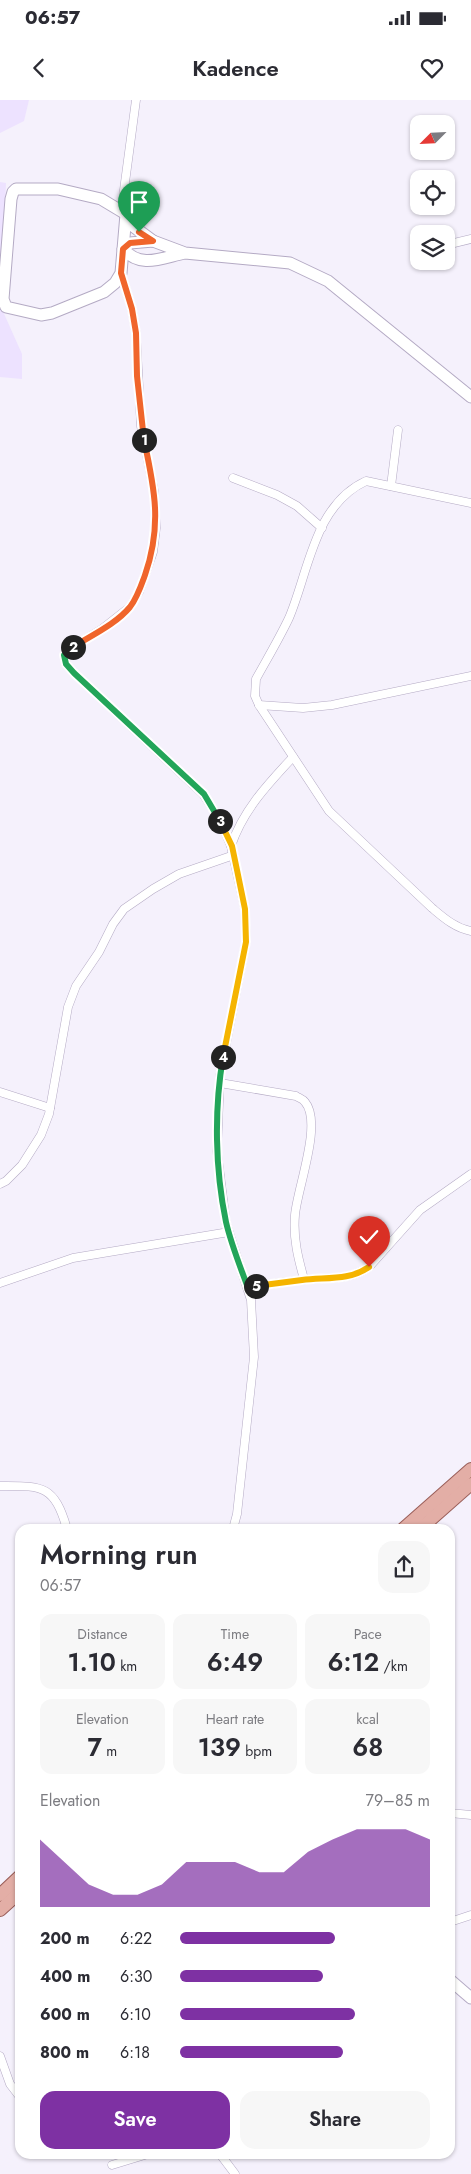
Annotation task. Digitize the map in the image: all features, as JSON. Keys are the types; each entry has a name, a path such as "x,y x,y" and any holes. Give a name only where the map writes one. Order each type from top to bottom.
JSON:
{"main road":[{"path":"409,1524 471,1469"},
{"path":"426,1524 471,1484"},
{"path":"0,1895 15,1881"},
{"path":"0,1910 15,1896"}],"street":[{"path":"136,100 124,190 126,214 121,273 132,309 136,333 142,426 154,490 156,513 153,552 139,592 130,607 64,655 66,664 74,673 204,794 219,818 232,846 245,909 246,942 220,1083 217,1152 222,1199 229,1232 251,1300 254,1357 234,1524"},
{"path":"184,254 153,241 134,227 126,214 100,198 48,187 16,188 12,192 10,199 3,300 6,307 22,312 41,315 52,313 104,292 115,283 121,273 153,261 184,254 290,262 328,281 471,397"},
{"path":"455,243 471,239"},
{"path":"123,249 130,243 153,241"},
{"path":"123,249 130,258 153,261"},
{"path":"391,486 398,430"},
{"path":"233,478 278,495 297,506 322,528"},
{"path":"471,502 366,481 355,486 342,496 314,542 303,582 288,618 256,679 255,696 320,800 340,823 449,922 471,931"},
{"path":"259,705 303,708 340,704 471,676"},
{"path":"232,846 238,827 249,808 293,757"},
{"path":"0,1184 6,1181 22,1165 41,1135 50,1108 68,1008 73,993 99,952 113,924 124,909 159,885 179,874 234,855"},
{"path":"220,1083 296,1096 304,1101 309,1108 312,1121 295,1213 296,1250 304,1279"},
{"path":"0,1092 50,1108"},
{"path":"248,1288 304,1279 349,1277 360,1273 369,1267 420,1210 471,1174"},
{"path":"0,1283 73,1258 229,1232"},
{"path":"0,1486 35,1486 47,1491 57,1502 65,1524"},
{"path":"455,1813 471,1815"},
{"path":"455,1920 471,1915"},
{"path":"455,1984 471,1998"},
{"path":"0,2056 10,2084 15,2090"},
{"path":"112,2165 132,2159"},
{"path":"224,2159 234,2174"}],"shaded area":[{"path":"0,100 29,100 24,121 0,133"},
{"path":"0,182 6,183 1,307 22,354 22,379 0,377"}],"route":[{"path":"139,232 153,241 130,243 123,249 121,273 132,309 136,333 137,376 142,426 154,490 156,513 153,552 139,592 130,607 64,655 66,664 74,673 204,794 219,818 232,846 245,909 246,942 220,1075 217,1152 226,1223 248,1288 304,1279 349,1277 369,1267"}]}
